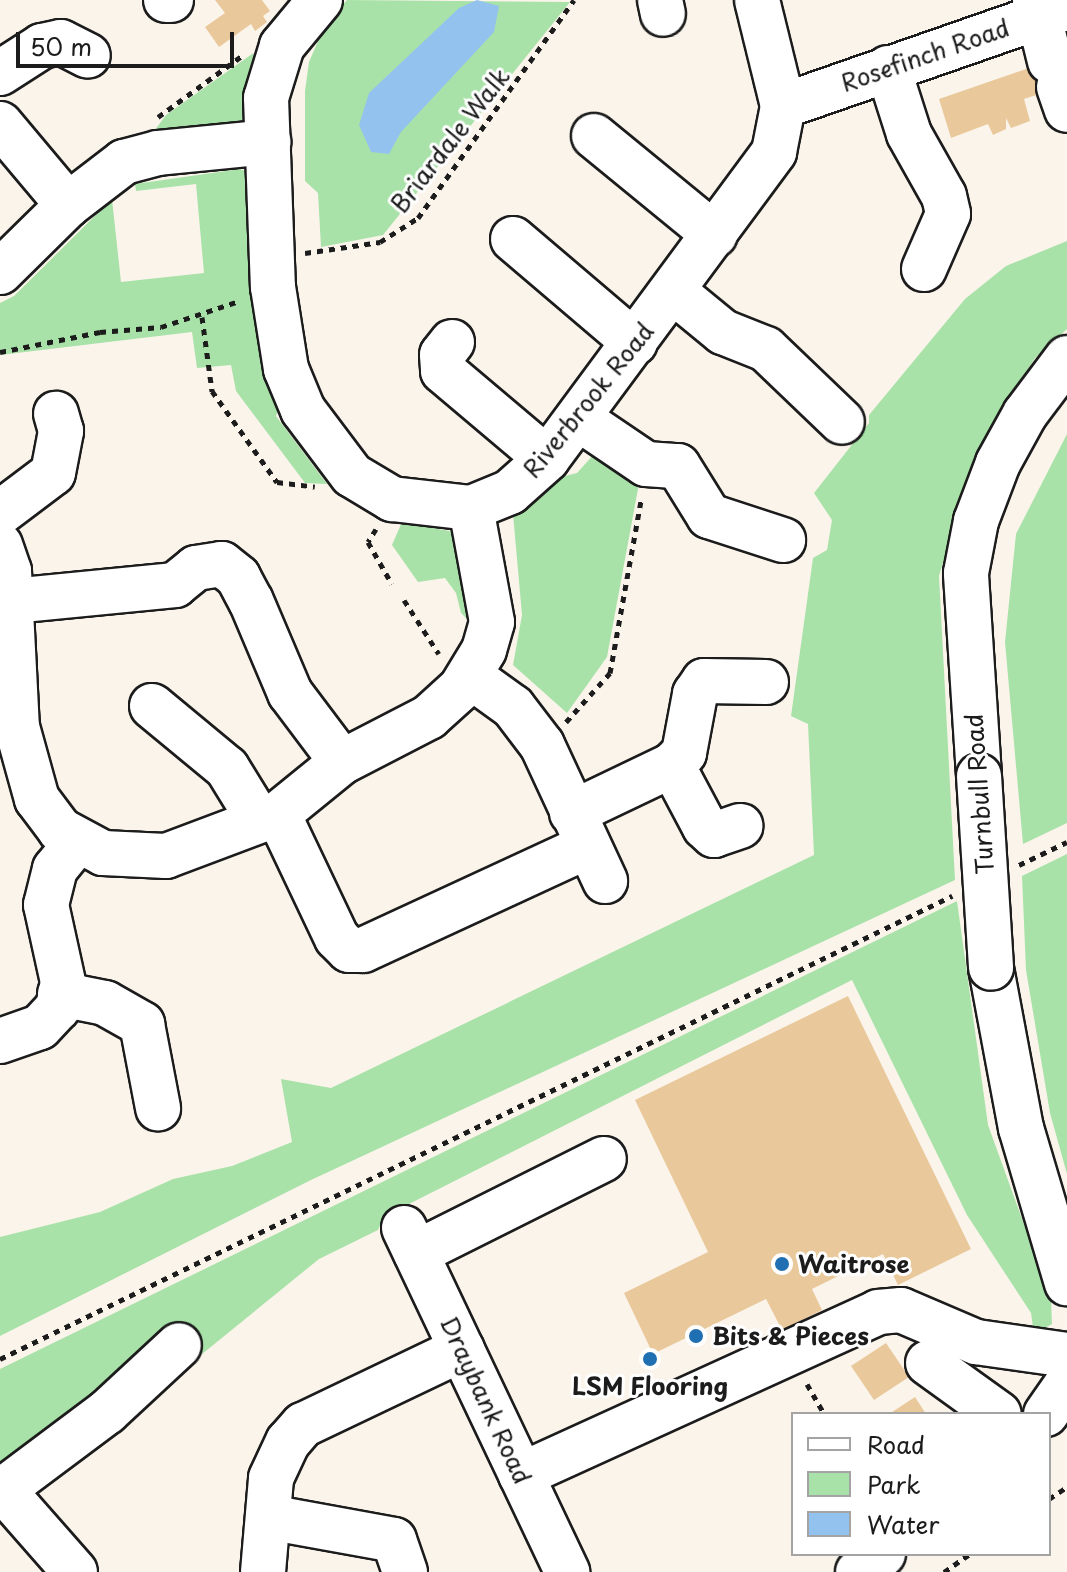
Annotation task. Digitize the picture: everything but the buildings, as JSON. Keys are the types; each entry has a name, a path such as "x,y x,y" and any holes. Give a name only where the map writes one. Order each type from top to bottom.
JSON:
{"street":[{"name":"Riverbrook Road","path":"315,1 282,46 266,98 273,272 286,369 303,410 352,475 392,499 471,508 510,492 547,459 774,152 783,106 757,0"},
{"name":"Rosefinch Road","path":"783,106 1047,7"},
{"path":"1047,7 1067,139"},
{"path":"0,73 42,46 61,42 88,56"},
{"path":"888,68 909,134 944,196 948,214 924,269"},
{"path":"0,124 63,210"},
{"path":"594,136 715,235"},
{"path":"0,272 63,210 124,162 268,142"},
{"path":"513,239 635,343"},
{"path":"673,291 723,332 768,330 842,422"},
{"path":"452,342 442,355 443,371 547,459"},
{"name":"Turnbull Road","path":"1064,1265 1018,1115 991,968 966,573 976,521 998,463 1025,414 1067,358"},
{"path":"0,513 53,473 61,431 56,414"},
{"path":"578,418 646,464 686,450 709,516 783,540"},
{"path":"0,545 12,601 17,727 26,767 47,818 77,842 103,853 166,856 268,817 342,762 429,717 466,682 492,622 471,508"},
{"path":"12,601 175,585 196,568 222,564 238,577 290,693 342,762"},
{"path":"152,706 227,768 268,817 337,938 349,950 363,950 588,847 684,753 695,694 704,681 766,682"},
{"path":"466,682 513,707 542,745 588,847"},
{"path":"672,765 705,827 714,835 740,826"},
{"path":"0,1041 40,1027 58,1008 63,982 46,905 55,869 77,842"},
{"path":"60,994 105,1003 142,1024 158,1108"},
{"name":"Draybank Road","path":"567,1572 410,1241 604,1159"},
{"path":"521,1475 878,1312 901,1310 976,1342 1067,1355"},
{"path":"75,1572 2,1491 107,1412 179,1345"},
{"path":"263,1572 271,1478 288,1442 303,1425 462,1349"},
{"path":"928,1363 996,1412"},
{"path":"1047,1412 1067,1384"},
{"path":"268,1517 394,1540 405,1572"},
{"path":"858,1572 880,1556"}],"path":[{"name":"Briardale Walk","path":"0,352 202,317 273,272 398,235 418,218 574,0"},
{"path":"124,162 164,109 238,55 282,46"},
{"path":"202,317 212,391 277,482 328,488 352,475"},
{"path":"542,745 610,673 642,494"},
{"path":"392,499 368,542 392,584"},
{"path":"404,600 466,682"},
{"path":"1011,868 1067,842"},
{"path":"0,1359 955,895"},
{"path":"944,1572 967,1556"}],"green space":[{"path":"347,0 570,2 383,235 321,247 318,193 305,181 305,91 309,62 325,25"},
{"path":"263,52 248,120 149,138 166,115 252,54"},
{"path":"240,169 248,172 283,397 276,416 327,484 305,483 236,391 231,365 197,368 192,332 0,355 0,303 14,296 112,199 121,282 204,273 196,184 136,191 135,184"},
{"path":"1067,241 1067,329 1035,358 977,450 939,576 955,880 311,1180 0,1336 0,1237 100,1212 173,1179 232,1166 292,1142 281,1079 331,1088 814,855 808,724 791,716 813,558 827,550 832,520 814,493 869,423 869,415 965,299 1006,266"},
{"path":"1067,434 1067,823 1023,844 1005,642 1016,534"},
{"path":"604,443 642,467 607,657 567,713 513,665 522,615 513,514 561,477 577,473"},
{"path":"402,522 459,533 476,628 461,613 456,593 445,578 418,582 392,545"},
{"path":"1067,854 1067,1174 1050,1113 1026,970 1022,876"},
{"path":"957,901 988,1125 1051,1299 1052,1324 1034,1334 1031,1313 967,1215 852,980 403,1207 382,1221 378,1230 319,1259 0,1518 0,1369"}],"water":[{"path":"477,0 499,6 494,32 401,132 389,154 371,152 359,125 369,93 459,8"}],"place":[{"name":"Waitrose","path":"782,1264"},
{"name":"Bits & Pieces","path":"696,1336"},
{"name":"LSM Flooring","path":"650,1359"}]}
